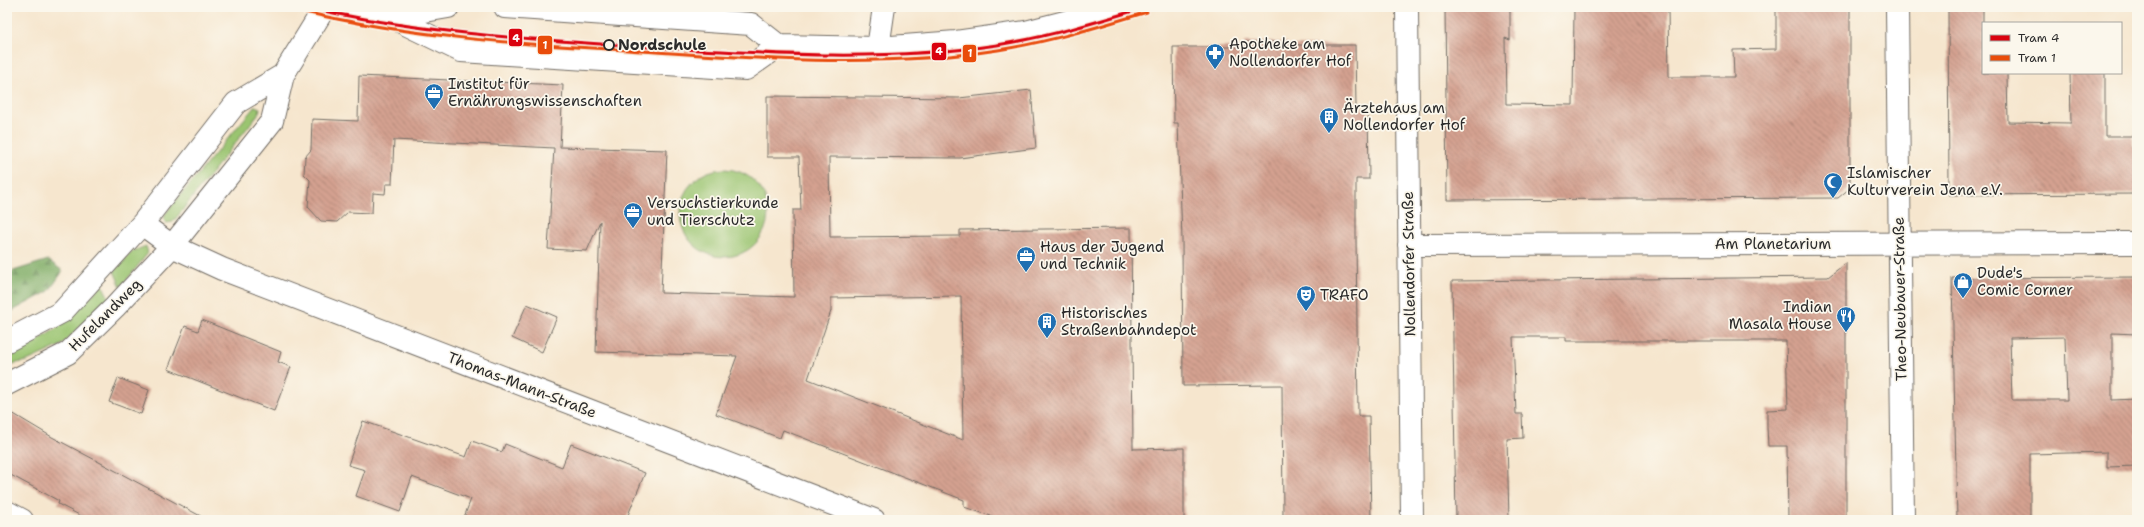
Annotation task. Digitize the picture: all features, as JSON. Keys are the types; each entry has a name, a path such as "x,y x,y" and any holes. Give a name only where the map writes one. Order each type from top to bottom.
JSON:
{"street":[{"name":"Hufelandweg","path":"7,384 68,353 115,307 172,246 272,120 284,75 325,7"},
{"path":"340,7 390,17 460,51 746,69 779,46 878,48 956,42 1026,32 1124,7"},
{"path":"390,17 448,7"},
{"path":"504,7 751,24 779,46"},
{"path":"878,48 884,7"},
{"name":"Nollendorfer Straße","path":"1407,7 1412,520"},
{"name":"Theo-Neubauer-Straße","path":"1897,7 1902,520"},
{"name":"Hufelandweg","path":"7,341 62,312 142,224 236,103 284,75"},
{"path":"142,224 172,246"},
{"name":"Am Planetarium","path":"1409,245 2137,243"},
{"name":"Thomas-Mann-Straße","path":"172,246 222,269 874,520"},
{"path":"7,512 22,520"}],"green space":[{"path":"255,106 260,108 259,113 173,222 166,223 164,220 165,214"},
{"path":"724,169 741,172 755,182 765,196 768,213 765,230 755,244 741,254 724,257 707,254 693,244 683,230 680,213 683,196 693,182 707,172"},
{"path":"146,246 148,253 121,287 114,271 131,252"},
{"path":"48,260 63,271 49,291 7,314 7,273"},
{"path":"102,284 109,298 62,345 27,361 7,365 7,352 22,348 35,342 60,326 82,306"}],"building":[{"path":"1445,7 1510,7 1510,40 1505,38 1506,104 1573,105 1574,7 1668,7 1669,77 1734,77 1733,50 1776,49 1776,7 1850,7 1850,188 1838,198 1447,200"},
{"path":"1948,7 1983,7 1982,74 2007,74 2008,122 2071,123 2070,74 2105,74 2105,136 2133,136 2133,146 2137,146 2137,194 1949,195"},
{"path":"1244,42 1287,42 1287,45 1355,45 1356,108 1368,107 1369,179 1356,179 1356,238 1358,416 1369,416 1371,520 1283,520 1282,385 1183,386 1182,239 1178,123 1174,123 1173,47 1245,47"},
{"path":"359,76 563,85 560,147 667,150 661,293 794,297 793,210 801,210 799,157 767,157 767,96 959,98 1031,90 1036,148 960,158 829,157 830,237 960,236 960,230 1131,228 1133,449 1184,448 1184,520 1003,520 964,507 964,500 783,430 780,438 716,414 737,356 596,352 600,221 587,251 548,249 554,148 394,140 392,184 386,184 385,194 373,193 372,213 348,212 337,222 321,221 308,207 310,180 304,174 305,157 311,150 312,119 358,121","holes":["961,296 963,440 808,379 831,311 831,298"]},
{"path":"1846,263 1846,520 1788,520 1787,446 1768,446 1767,427 1767,410 1788,409 1786,341 1566,341 1566,337 1513,337 1516,414 1522,414 1523,438 1507,439 1509,520 1456,520 1452,281 1828,277"},
{"path":"2137,277 2137,334 2112,333 2112,400 2137,399 2137,466 2107,467 2107,452 2030,454 2030,520 1957,520 1952,278","holes":["2065,337 2067,400 2012,400 2010,338"]},
{"path":"527,304 557,317 542,352 512,338"},
{"path":"202,320 281,352 278,362 291,367 274,411 168,369 185,326 198,331"},
{"path":"118,378 149,390 141,414 109,402"},
{"path":"7,410 52,437 208,520 89,520 58,504 59,501 7,473"},
{"path":"363,421 466,457 472,441 502,452 505,444 562,467 571,444 645,473 626,520 463,520 471,499 412,477 400,512 356,496 365,470 348,465"}],"tram line":[{"name":"4","path":"306,7 387,23 508,37 769,54 814,55 906,54 997,45 1016,42 1091,24 1146,7"},
{"name":"1","path":"305,12 385,28 505,42 766,59 812,60 905,59 952,56 998,50 1017,47 1092,29 1147,12"}],"place":[{"name":"Nordschule","path":"609,45"},
{"name":"Apotheke am Nollendorfer Hof","path":"1215,70"},
{"name":"Institut für Ernährungswissenschaften","path":"434,110"},
{"name":"Ärztehaus am Nollendorfer Hof","path":"1329,134"},
{"name":"Islamischer Kulturverein Jena e.V.","path":"1833,199"},
{"name":"Versuchstierkunde und Tierschutz","path":"633,229"},
{"name":"Haus der Jugend und Technik","path":"1026,273"},
{"name":"Dude's Comic Corner","path":"1963,299"},
{"name":"TRAFO","path":"1306,312"},
{"name":"Indian Masala House","path":"1846,333"},
{"name":"Historisches Straßenbahndepot","path":"1047,339"}]}
